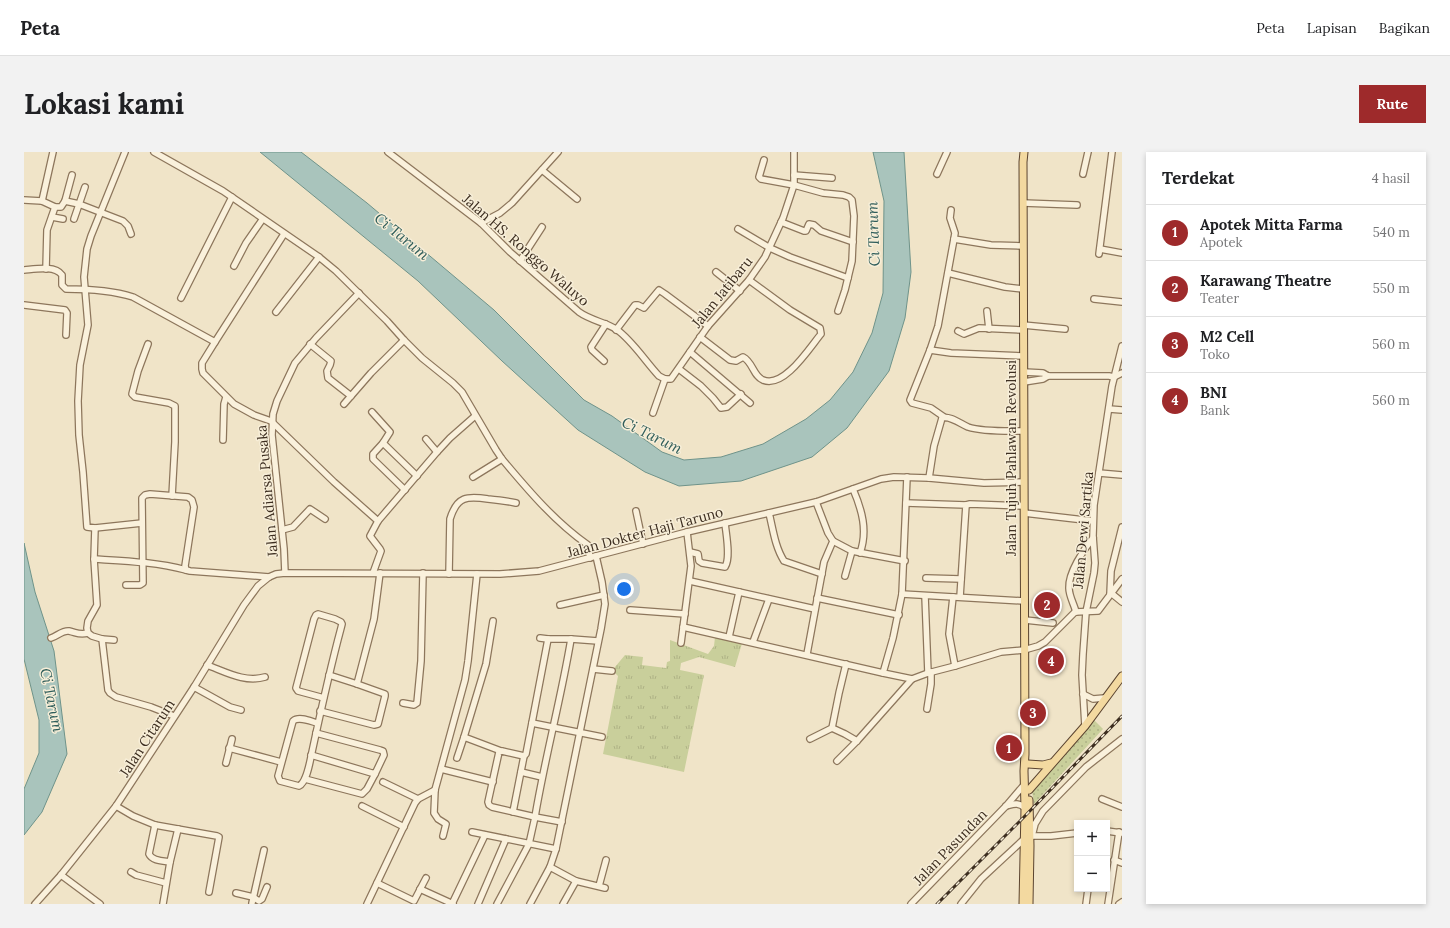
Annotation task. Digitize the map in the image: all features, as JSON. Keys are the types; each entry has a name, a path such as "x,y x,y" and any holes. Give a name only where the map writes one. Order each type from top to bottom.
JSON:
{"main road":[{"name":"Jalan Tujuh Pahlawan Revolusi","path":"1021,152 1023,203 1025,754 1026,787 1031,836 1029,904"},
{"name":"Jalan Tujuh Pahlawan Revolusi","path":"1022,162 1024,152"},
{"path":"1026,787 1051,764 1084,726 1122,676"},
{"name":"Jalan Tujuh Pahlawan Revolusi","path":"1023,904 1023,840 1028,764 1025,754"},
{"path":"1028,764 1051,764"}],"street":[{"path":"42,201 53,152"},
{"path":"125,152 89,241 85,263 85,289 88,325 80,364 78,401 79,430 86,526 89,528 95,528 142,523"},
{"path":"154,152 232,197 262,220 319,257 336,271 387,321 404,340 457,387 471,407 502,459 536,499 570,532 588,545 590,558"},
{"name":"Jalan HS. Ronggo Waluyo","path":"388,152 481,223 520,261 579,312 589,319 606,324 626,338 659,376 666,380"},
{"path":"481,223 500,213 512,203 558,152"},
{"name":"Jalan Jatibaru","path":"653,413 666,380 671,379 708,326 750,280 770,248 794,185 794,152"},
{"path":"937,174 947,152"},
{"path":"1083,174 1088,152"},
{"path":"1112,152 1099,252 1122,253"},
{"path":"764,160 759,179 849,197 853,204 852,261 838,311"},
{"path":"542,170 577,200"},
{"path":"24,200 42,201 55,207 61,207 65,201 72,175"},
{"path":"794,175 832,178"},
{"path":"74,219 85,187"},
{"path":"181,298 232,197"},
{"path":"65,201 78,204 123,221 128,226 131,234"},
{"path":"1023,203 1077,205"},
{"path":"46,269 47,230 55,207"},
{"path":"951,210 950,218 955,233 938,326 910,400 912,403 931,408 944,417 972,428 1024,431"},
{"path":"52,217 63,219"},
{"path":"234,266 246,243 262,220"},
{"path":"781,222 804,232 809,224 811,224 820,231 853,242"},
{"path":"520,261 542,227"},
{"path":"738,229 770,248 790,257 848,278"},
{"path":"284,234 202,363 203,373 226,397 243,410 271,421 334,482 378,521"},
{"path":"954,239 991,245 1023,246"},
{"path":"276,312 319,257"},
{"path":"24,270 56,270 60,273 63,288 66,289 85,289 120,293 134,298 215,342"},
{"path":"716,272 740,291"},
{"path":"948,273 1005,287 1023,289"},
{"path":"700,337 730,360 736,361 744,357 747,359 754,372 764,381 770,382 783,377 795,366 821,334 820,328 790,310 750,280"},
{"path":"616,330 635,305 644,308 659,290 708,326"},
{"name":"Jalan Adiarsa Pusaka","path":"285,573 284,549 271,421 277,401 299,358 310,344 359,293"},
{"path":"1094,299 1122,302"},
{"path":"24,305 65,310 67,313 66,335"},
{"path":"987,311 990,328"},
{"path":"604,361 592,350 591,347 606,324"},
{"path":"958,331 964,334 976,328 1065,329"},
{"path":"344,404 390,353 404,340"},
{"path":"148,344 138,370 132,394 135,397 169,403 175,406 172,496"},
{"path":"310,344 331,360 326,371 328,378 351,396"},
{"name":"Jalan Dewi Sartika","path":"1084,726 1082,668 1086,610 1094,573 1095,551 1093,521 1114,377 1122,346"},
{"path":"930,350 951,353 1024,356"},
{"path":"690,352 750,403"},
{"path":"679,369 701,386 722,409 727,407 741,394"},
{"path":"1024,372 1043,373 1048,376 1114,377 1122,373"},
{"path":"1024,382 1043,379 1048,376"},
{"path":"223,440 224,404 226,397"},
{"path":"1109,409 1122,410"},
{"path":"372,412 390,432 384,443 373,454 373,459 405,490"},
{"path":"373,573 381,551 370,536 378,521 437,452 450,438 475,416"},
{"path":"929,478 937,433 941,420 944,417"},
{"path":"426,439 437,452"},
{"path":"384,443 417,476"},
{"path":"473,477 502,459"},
{"path":"1099,474 1122,475"},
{"path":"884,672 899,615 902,594 905,561 907,477"},
{"name":"Jalan Dokter Haji Taruno","path":"269,577 276,574 285,573 477,574 539,571 687,532 816,502 881,479 907,477 984,483 1023,482"},
{"path":"854,488 860,504 864,524 864,538 860,553"},
{"path":"126,584 142,585 143,583 142,498 145,495 172,496 192,500 194,507 185,566 186,570"},
{"path":"449,574 450,519 452,512 460,501 473,497 516,503"},
{"path":"816,502 833,542 852,551 905,561"},
{"path":"906,503 970,504 1024,510 1093,521"},
{"path":"960,597 966,505"},
{"path":"282,530 293,527 310,509 325,519"},
{"path":"636,512 643,544"},
{"path":"769,513 779,551 784,561 822,574"},
{"path":"690,552 698,554 699,561 702,563 725,567 727,563 727,551 725,523"},
{"path":"88,633 88,621 97,605 94,559 95,528"},
{"path":"1111,594 1111,571 1122,528"},
{"path":"681,643 691,566 687,532"},
{"path":"1076,612 1070,592 1069,582 1076,564 1086,546 1093,538"},
{"path":"807,654 824,562 833,542"},
{"path":"845,576 852,551"},
{"path":"530,904 550,867 556,849 598,642 605,604 596,556"},
{"path":"94,559 143,562 167,565 190,571 269,577"},
{"path":"357,684 374,619 380,573"},
{"path":"403,703 414,705 417,703 421,661 423,574"},
{"path":"443,836 446,824 438,819 434,814 435,790 461,698 466,674 477,574"},
{"name":"Jalan Citarum","path":"35,904 61,875 116,806 194,687 244,605 258,586 269,577"},
{"path":"926,578 962,579"},
{"path":"837,761 857,741 912,679 930,672 1001,652 1024,646 1038,646 1045,642 1076,612 1086,610 1098,611 1122,579"},
{"path":"690,581 815,609"},
{"path":"729,637 739,592"},
{"path":"902,594 1024,600"},
{"path":"1111,594 1122,602"},
{"path":"560,605 604,595"},
{"path":"925,596 931,684 927,709"},
{"path":"953,597 949,634 955,666"},
{"path":"817,598 899,615"},
{"path":"753,642 769,599"},
{"path":"630,610 685,614"},
{"path":"318,723 300,719 293,721 281,762 278,776 280,781 299,786 302,785 305,779 342,624 335,619 318,614 314,619 296,686 298,691 324,698"},
{"path":"1025,620 1053,622"},
{"path":"457,758 486,664 493,621"},
{"path":"683,627 912,679"},
{"path":"51,638 69,631 81,634 88,633 92,636 114,640"},
{"path":"102,638 107,683 110,693 116,697 151,707 174,716"},
{"path":"540,638 598,642"},
{"path":"513,812 524,756 526,754 548,638"},
{"path":"497,904 529,844 571,639"},
{"path":"832,728 846,664"},
{"path":"207,665 242,678 257,680 265,678"},
{"path":"593,668 612,671"},
{"path":"320,711 374,725 378,724 385,696 385,694 329,675"},
{"path":"194,687 230,707 241,710"},
{"path":"1083,694 1093,699 1104,698"},
{"path":"532,723 602,737"},
{"path":"810,739 832,728"},
{"path":"832,728 857,741"},
{"path":"305,779 362,794 368,789 384,756 383,751 316,733"},
{"path":"464,738 501,751 524,756"},
{"path":"226,763 232,739"},
{"path":"1074,833 1051,836 1031,836 1035,824 1043,811 1086,767 1122,739"},
{"path":"229,748 281,762"},
{"path":"501,751 498,755 488,802 489,805 513,812 562,822"},
{"path":"311,755 375,774"},
{"path":"441,770 493,782"},
{"path":"521,772 542,777"},
{"path":"383,782 418,799"},
{"name":"Jalan Pasundan","path":"911,904 1026,787"},
{"path":"367,904 418,799 435,790"},
{"path":"1102,799 1122,807"},
{"name":"Jalan Pasundan","path":"1006,806 1017,803 1021,804 1025,808"},
{"path":"116,806 133,816 155,825 192,830 219,837 209,892"},
{"path":"362,806 404,827"},
{"path":"155,825 149,854 150,857 152,859 170,862"},
{"path":"163,904 170,862 178,829"},
{"path":"1108,904 1114,860 1120,833 1110,831"},
{"path":"472,832 556,849"},
{"path":"420,889 453,904 485,835"},
{"path":"478,904 506,839"},
{"path":"961,904 981,879 1023,840"},
{"path":"253,902 264,850"},
{"path":"550,867 576,881 602,887 606,860"},
{"path":"1114,860 1122,863"},
{"path":"132,872 136,875 166,883"},
{"path":"61,875 100,904"},
{"path":"377,883 413,903 426,878"},
{"path":"563,904 576,881"},
{"path":"236,893 253,902 259,901 261,900 267,887"},
{"path":"1086,904 1088,892"}],"green space":[{"path":"715,637 743,640 735,667 699,657 681,663 680,670 704,675 684,772 603,754 618,676 615,673 615,667 625,655 643,657 642,665 666,668 667,662 670,661 670,640 708,654 714,646"},
{"path":"1094,720 1103,729 1034,804 1032,791"}],"water":[{"name":"Ci Tarum","path":"260,152 301,152 367,203 494,310 584,400 612,416 662,452 684,460 721,457 763,444 806,419 830,400 853,372 872,333 883,293 884,201 873,152 904,152 911,272 905,318 889,371 847,428 812,457 741,481 679,486 645,472 578,430 502,361 418,281"},
{"name":"Ci Tarum","path":"24,543 35,592 54,651 67,754 42,812 24,835 24,789 39,753 39,720 24,659"}],"railway":[{"path":"937,904 1122,716"}],"place":[{"name":"Karawang Theatre","path":"1047,605"},
{"name":"BNI","path":"1051,661"},
{"name":"M2 Cell","path":"1033,713"},
{"name":"Apotek Mitta Farma","path":"1009,748"}]}
